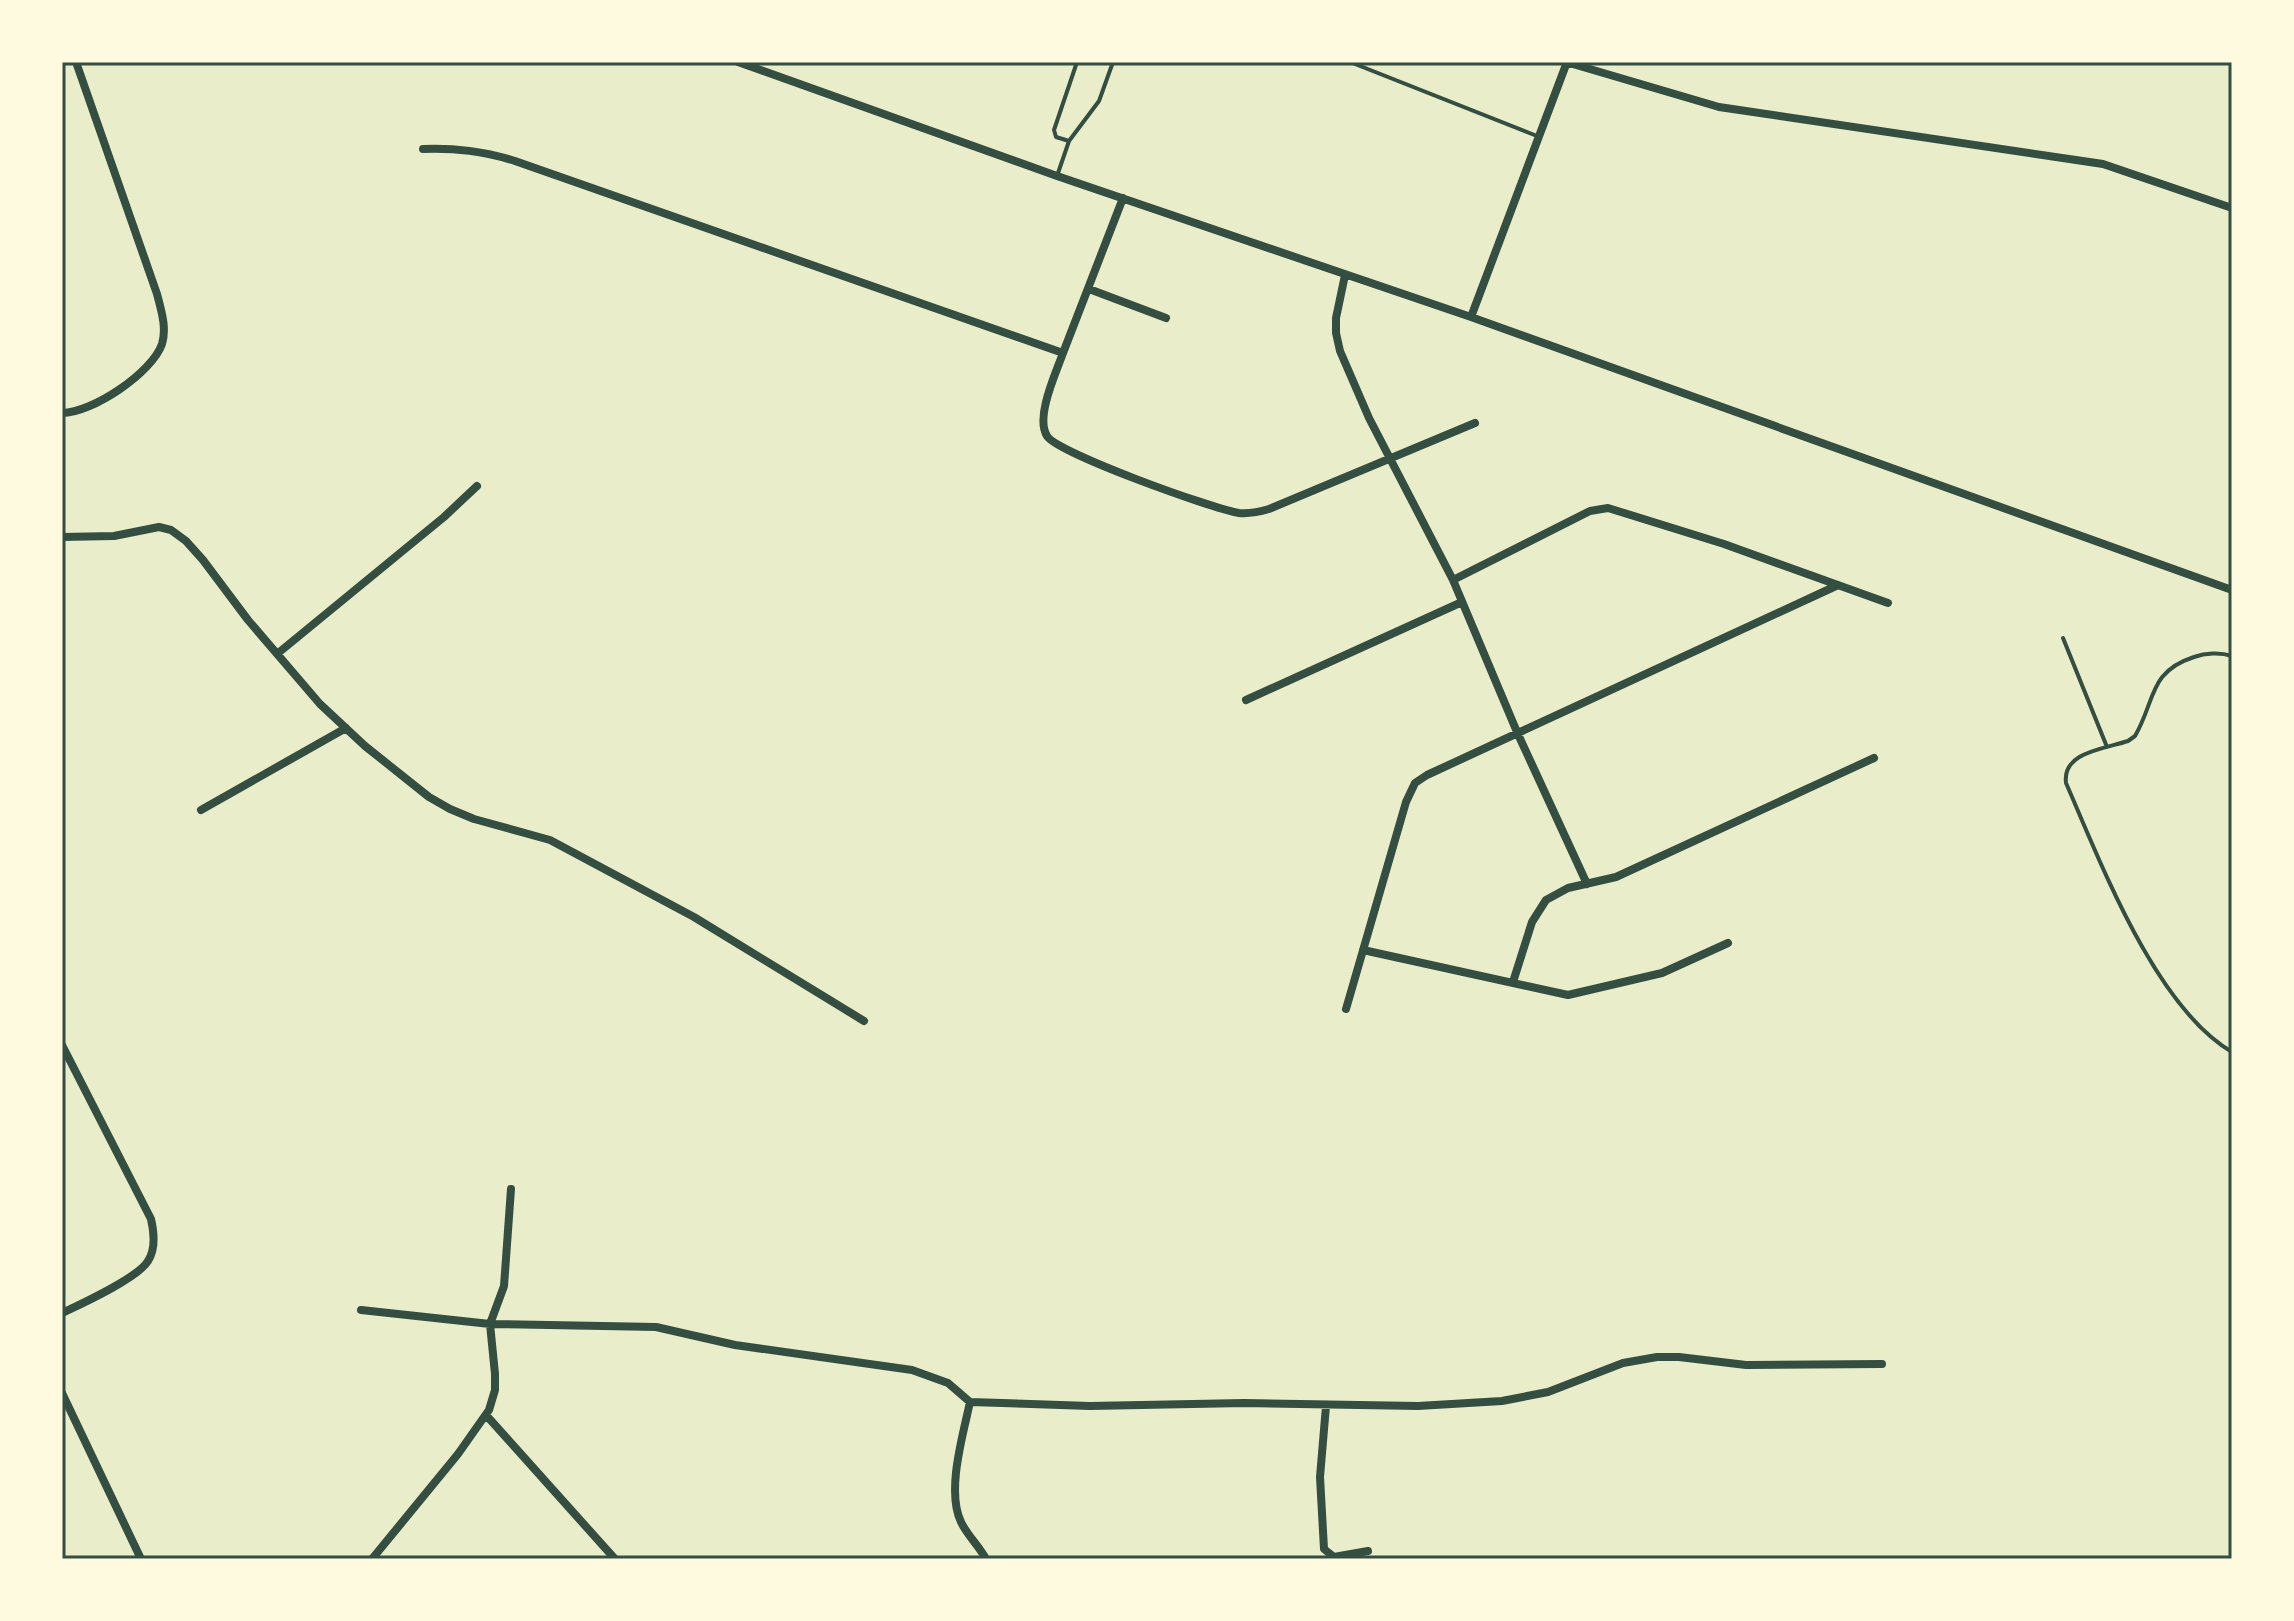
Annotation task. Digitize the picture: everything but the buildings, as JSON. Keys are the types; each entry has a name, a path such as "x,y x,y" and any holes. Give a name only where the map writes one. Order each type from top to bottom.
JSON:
{"street":[{"path":"62,413 83,411 123,387 157,356 163,340 164,324 157,294 76,62"},
{"path":"738,62 1057,176 1471,317 2232,590"},
{"path":"1471,317 1567,62 1719,107 2103,164 2232,208"},
{"path":"423,149 480,150 515,161 1063,353"},
{"path":"1123,198 1044,411 1044,429 1056,445 1190,497 1239,513 1255,513 1475,423"},
{"path":"1345,275 1336,318 1340,351 1369,418 1453,580 1517,732 1587,884"},
{"path":"1089,289 1166,318"},
{"path":"277,654 444,517 477,486"},
{"path":"1453,580 1590,511 1608,508 1724,544 1888,603"},
{"path":"62,537 114,536 159,527 171,530 203,560 320,704 429,797 474,819 550,840 694,917 864,1021"},
{"path":"1346,1009 1406,802 1415,783 1517,732 1836,586"},
{"path":"1246,700 1462,602"},
{"path":"201,810 346,728"},
{"path":"1513,982 1539,907 1556,894 1616,877 1874,758"},
{"path":"1363,950 1568,995 1662,973 1728,943"},
{"path":"62,1045 151,1219 154,1240 149,1260 142,1268 62,1313"},
{"path":"372,1559 486,1415 495,1390 490,1324 504,1286 511,1189"},
{"path":"361,1310 490,1324 607,1325 681,1331 735,1345 931,1374 948,1383 970,1402 1090,1406 1244,1403 1418,1406 1502,1401 1548,1392 1623,1363 1657,1357 1746,1365 1882,1364"},
{"path":"62,1393 141,1559"},
{"path":"970,1402 954,1491 962,1524 986,1559"},
{"path":"1326,1406 1320,1477 1324,1549 1334,1557 1368,1551"},
{"path":"486,1415 615,1559"}],"lane":[{"path":"1069,141 1056,137 1054,130 1077,62"},
{"path":"1057,176 1069,141 1099,101 1113,62"},
{"path":"1350,62 1539,137"},
{"path":"2063,638 2107,748"},
{"path":"2232,656 2201,654 2171,666 2156,685 2135,736 2073,760 2066,768 2066,783 2112,889 2150,958 2180,1007 2232,1052"}]}
